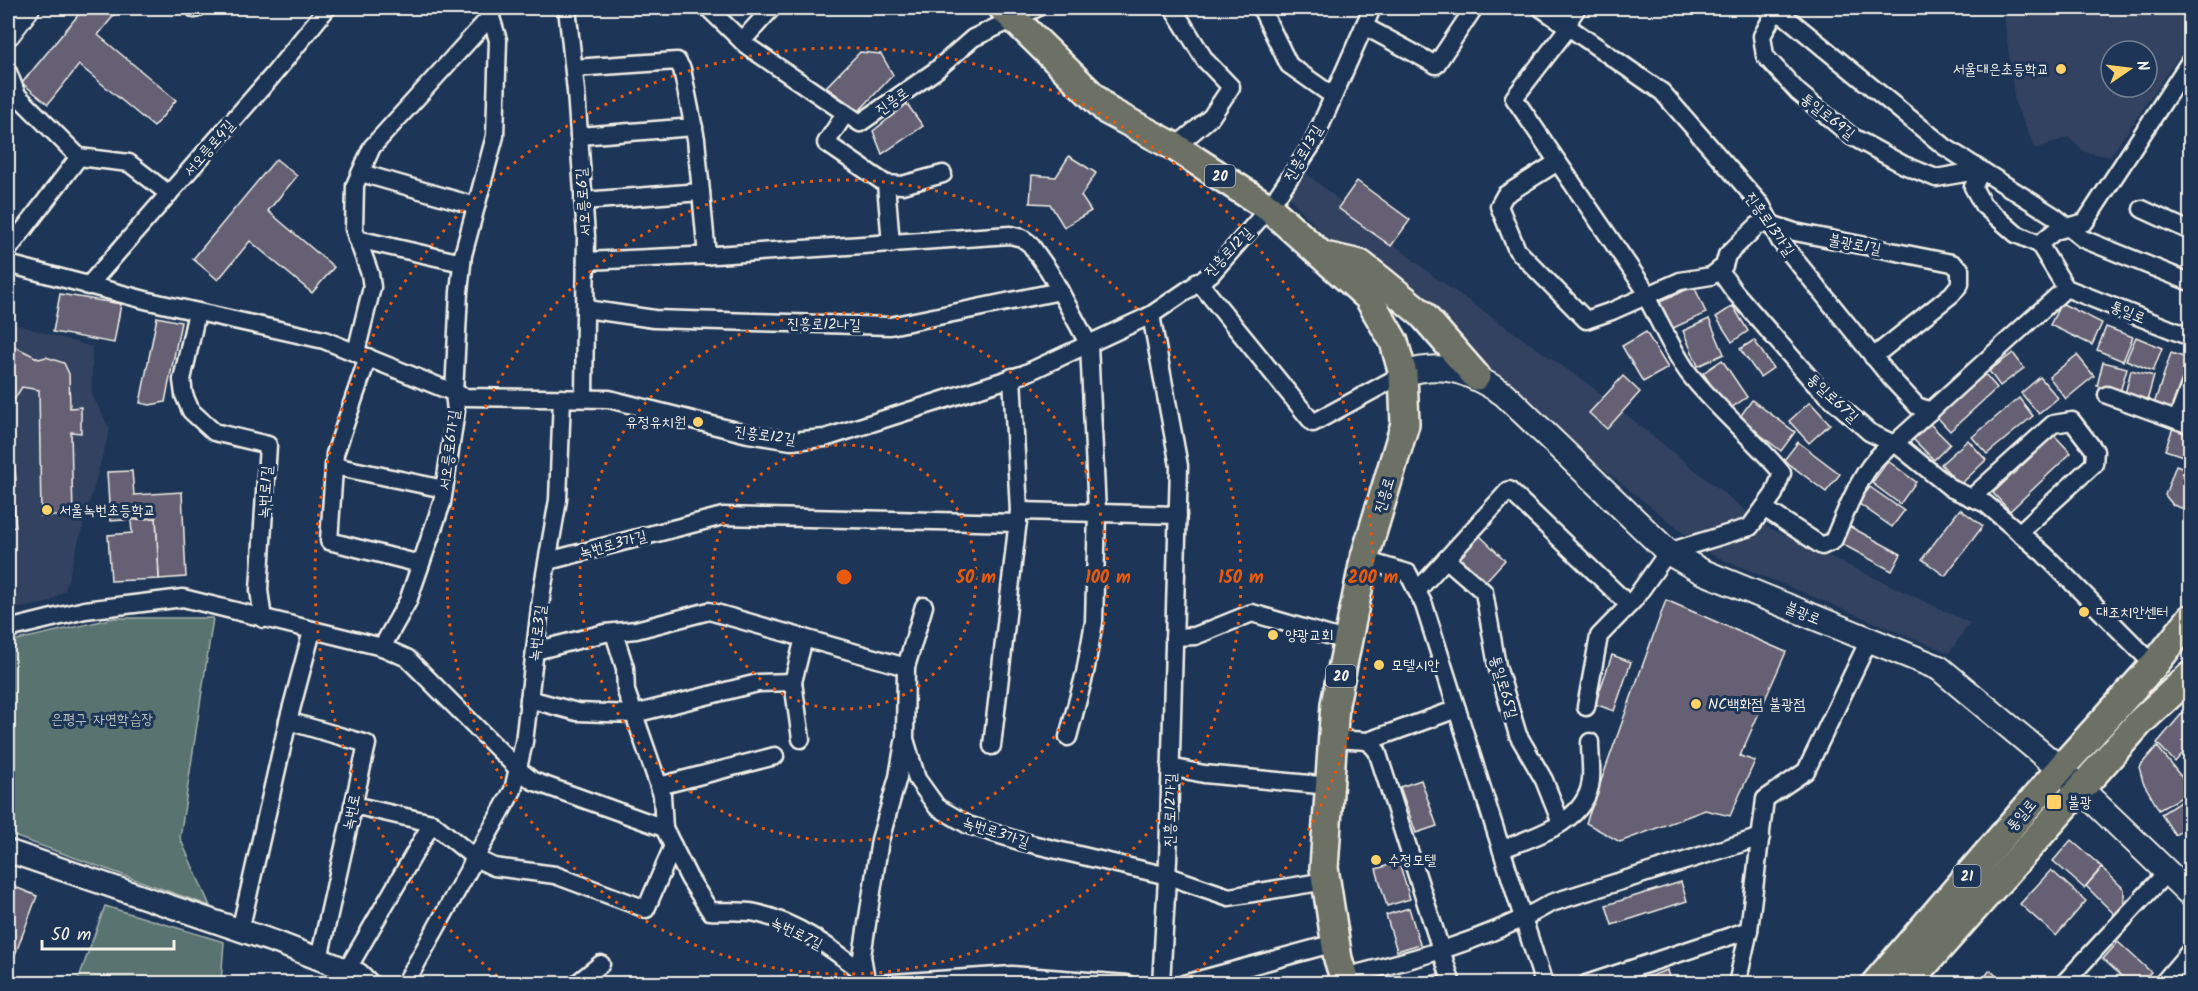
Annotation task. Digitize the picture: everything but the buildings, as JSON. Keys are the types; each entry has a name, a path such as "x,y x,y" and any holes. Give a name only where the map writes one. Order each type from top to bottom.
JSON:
{"main road":[{"path":"8,33 27,8"},
{"name":"진흥로","path":"1018,11 1108,111 1175,147 1269,208 1368,297 1394,342 1403,374 1405,424 1364,560 1335,704 1324,868 1335,943 1345,980"},
{"path":"1322,255 1359,264 1367,269 1422,314 1476,376"},
{"name":"불광로","path":"1403,374 1423,368 1443,367 1476,376 1504,394 1668,552 1701,571 1939,668 2060,769 2190,894"},
{"name":"통일로","path":"1875,984 2060,769 2154,665 2190,619"},
{"name":"통일로","path":"1907,984 2140,722 2190,676"}],"street":[{"name":"서오릉로4길","path":"88,286 273,75 327,8"},
{"name":"서오릉로6길","path":"567,8 574,68 586,261 584,398"},
{"path":"708,8 742,41 845,114 826,143 886,184 902,185 944,174"},
{"path":"742,41 772,8"},
{"path":"1173,8 1205,60 1231,87 1211,117 1175,147"},
{"path":"1261,8 1289,65 1333,96"},
{"name":"진흥로13길","path":"1269,208 1312,145 1372,8"},
{"path":"1364,27 1436,65 1474,8"},
{"name":"진흥로13가길","path":"1540,8 1662,92 1761,205 1780,241 1873,357 1917,406 1931,411"},
{"path":"1577,8 1568,28 1514,98 1647,295 1689,372 1722,411 1763,450 1782,472 1774,494 1750,527 1668,552 1629,605 1599,636 1586,707"},
{"name":"통일로69길","path":"1982,170 1936,178 1904,165 1851,136 1798,92 1764,56 1762,36 1770,10 1786,17 1945,147 1982,170 2083,239 2190,282"},
{"name":"진흥로","path":"845,114 860,123 935,71 973,38 1018,11"},
{"name":"서오릉로6가길","path":"362,355 372,287 370,274 354,229 356,185 372,147 490,12"},
{"name":"서오릉로6가길","path":"382,647 408,601 442,503 456,411 454,393 462,263 495,136 498,40 490,12"},
{"path":"574,68 677,61 682,69 694,127 707,256"},
{"path":"2039,244 2055,231 2085,222 2190,61"},
{"path":"8,72 17,95 79,157 129,163 168,194"},
{"path":"579,136 694,127"},
{"path":"8,250 79,157"},
{"path":"1556,163 1505,195 1499,206 1517,250 1586,320 1680,281 1711,276 1724,266 1727,255 1758,225 1771,224"},
{"path":"1764,508 1822,546 1833,541 1857,488 1882,450 1893,444 1931,411 2066,288 2039,244 2016,234 1983,205 1973,188 1982,170"},
{"path":"361,173 476,206"},
{"path":"886,184 891,244"},
{"path":"583,201 701,192"},
{"name":"진흥로12길","path":"584,398 609,399 748,434 791,441 825,438 1012,377 1089,345 1151,315 1211,274 1269,208"},
{"path":"2142,209 2190,231"},
{"name":"불광로1길","path":"1771,224 1795,232 1952,263 1960,269 1960,284 1952,294 1873,357"},
{"path":"586,261 707,256 1010,236 1022,238 1030,244 1060,291 1089,345 1097,512 1094,622 1085,673 1068,737"},
{"path":"357,239 462,263"},
{"path":"8,264 196,312 324,340 465,397 584,398"},
{"name":"통일로67길","path":"1719,270 1734,291 1815,384 1869,432 1893,444 1952,489 1986,504 2044,554 2154,665"},
{"path":"1198,281 1313,423 1403,374"},
{"name":"통일로","path":"2066,288 2190,337"},
{"name":"진흥로12나길","path":"586,309 654,319 890,326 1060,291"},
{"name":"녹번로1길","path":"196,312 182,380 184,396 191,411 214,432 268,445 259,590 264,619"},
{"name":"진흥로12가길","path":"1151,315 1179,466 1168,876 1161,984"},
{"path":"362,355 335,454 328,541 420,564"},
{"path":"992,746 1018,517 1012,377"},
{"path":"2107,395 2184,423 2190,385"},
{"name":"녹번로3길","path":"405,984 513,790 529,699 558,500 562,398"},
{"path":"1971,498 2053,423 2072,421 2095,452 2094,464 2019,533"},
{"path":"334,466 444,489"},
{"path":"1417,591 1509,490 1629,605"},
{"path":"1018,517 1097,512 1178,515"},
{"name":"녹번로3가길","path":"548,561 723,516 928,521 1018,517"},
{"name":"통일로65길","path":"1446,559 1484,592 1497,666 1518,735 1544,780 1561,823"},
{"path":"1364,560 1408,573 1424,605 1544,984"},
{"path":"8,629 85,610 183,598 382,647 407,658 518,769 533,781 664,828"},
{"name":"녹번로3가길","path":"924,606 906,667 905,739 917,779 937,807 968,825 1019,841 1168,876 1229,897 1326,881"},
{"path":"535,651 636,630 709,610 906,667"},
{"path":"1174,637 1195,636 1252,613 1348,641"},
{"path":"240,931 288,722 312,631"},
{"path":"614,633 634,714"},
{"path":"801,739 793,682 804,638"},
{"path":"1737,984 1749,930 1765,799 1806,771 1869,640"},
{"path":"529,699 577,712 634,714 758,683 793,682"},
{"path":"1333,739 1368,741 1457,709"},
{"name":"녹번로7길","path":"634,714 659,786 664,828 689,878 710,911 756,913 795,928 841,955 869,980"},
{"name":"녹번로","path":"288,722 367,744 319,959"},
{"path":"905,739 898,777 880,840 862,956 869,980 1012,975 1127,984"},
{"path":"1368,741 1377,751 1452,984"},
{"path":"1502,849 1561,823 1583,805 1591,782 1590,742"},
{"path":"659,786 775,756"},
{"path":"1170,767 1204,774 1330,786"},
{"path":"353,805 432,823 475,858 494,867 555,876 646,909 673,846"},
{"path":"346,970 432,823"},
{"path":"1345,980 1441,951 1524,919 1551,903 1761,837"},
{"path":"8,851 319,959 358,974 368,984"},
{"path":"2063,984 2167,872"},
{"path":"1586,984 1749,930"},
{"path":"1184,984 1335,943"},
{"path":"2162,984 2190,951"},
{"path":"576,984 601,964"}],"shaded area":[{"name":"서울대은초등학교","path":"2003,8 2190,8 2190,40 2159,85 2159,39 2099,39 2099,99 2150,99 2110,157 2085,152 2068,137 2035,149 2015,103"},
{"path":"1302,170 1433,276 1588,384 1765,526 1970,623 1949,653 1710,554 1359,274 1289,197"},
{"name":"서울녹번초등학교","path":"8,322 92,347 92,395 110,429 65,590 48,603 8,610"}],"green space":[{"name":"은평구 자연학습장","path":"115,618 213,618 180,838 210,906 8,834 8,642"},
{"path":"105,906 224,942 221,983 77,983"}],"place":[{"name":"서울대은초등학교","path":"2061,69"},
{"name":"유정유치원","path":"698,422"},
{"name":"서울녹번초등학교","path":"47,510"},
{"name":"대조치안센터","path":"2084,612"},
{"name":"양광교회","path":"1273,635"},
{"name":"모텔시안","path":"1379,665"},
{"name":"NC백화점 불광점","path":"1696,704"},
{"name":"불광","path":"2054,802"},
{"name":"수정모텔","path":"1376,860"}]}
